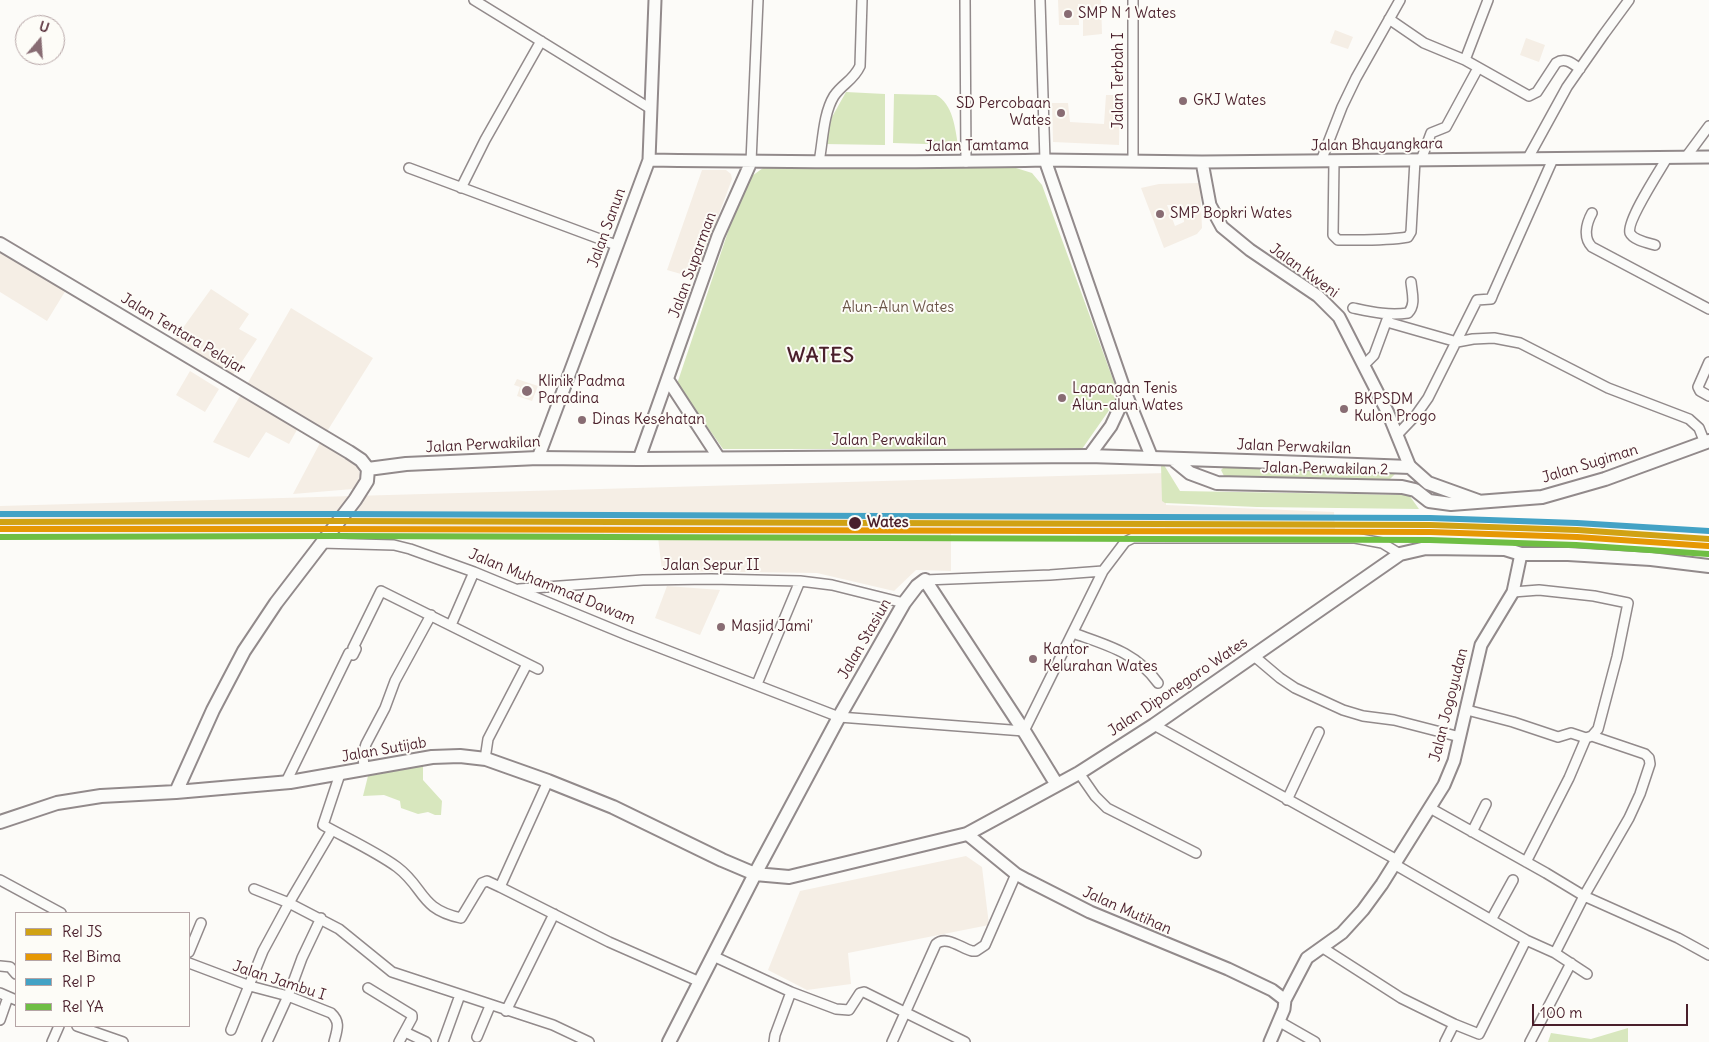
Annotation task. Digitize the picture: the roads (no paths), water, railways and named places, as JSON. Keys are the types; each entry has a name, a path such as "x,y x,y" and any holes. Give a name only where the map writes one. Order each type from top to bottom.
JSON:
{"main road":[{"name":"Jalan Tentara Pelajar","path":"0,244 350,452 361,460 368,469"},
{"name":"Jalan Sugiman","path":"1478,501 1551,495 1707,442"},
{"name":"Jalan Perwakilan","path":"368,469 406,464 538,458 1089,456 1410,467"},
{"name":"Jalan Perwakilan 2","path":"1174,460 1190,473 1217,483 1402,487 1415,490 1429,500 1451,504 1478,501"},
{"path":"1410,467 1428,483 1478,501"},
{"path":"176,792 213,710 244,651 320,543 355,500 367,481 368,469"},
{"path":"1400,554 1426,548 1505,549 1521,554 1568,554 1709,566"},
{"name":"Jalan Diponegoro Wates","path":"755,874 790,877 967,834 1079,773 1154,725 1400,554"},
{"path":"925,580 1057,785"},
{"name":"Jalan Stasiun","path":"669,1042 755,874 839,717 904,603 917,586 925,580"},
{"name":"Jalan Sutijab","path":"0,822 56,803 101,796 176,792 286,782 432,757 460,756 485,759 504,764 548,781 613,807 755,874"}],"street":[{"path":"474,0 651,109"},
{"name":"Jalan Sanun","path":"538,458 649,160 655,0"},
{"path":"750,162 758,0"},
{"path":"819,162 828,111 833,98 855,76 860,66 862,0"},
{"path":"965,0 966,162"},
{"path":"1040,0 1044,160"},
{"name":"Jalan Terbah I","path":"1132,0 1133,161"},
{"path":"1321,161 1342,107 1356,78 1400,0"},
{"path":"1465,60 1488,0"},
{"path":"1528,158 1567,87 1630,0"},
{"path":"1388,19 1424,43 1465,60 1529,96 1537,92 1560,61 1569,61 1580,69"},
{"path":"461,188 484,140 540,40"},
{"path":"1334,161 1333,235 1338,240 1408,237 1411,232 1418,160 1428,138 1434,131 1446,127 1478,68"},
{"path":"1686,157 1709,126"},
{"name":"Jalan Bhayangkara","path":"1044,160 1202,162 1709,157"},
{"path":"1397,435 1416,416 1457,342 1477,300 1490,299 1493,294 1554,158"},
{"path":"1655,245 1633,236 1630,233 1630,227 1637,210 1666,158"},
{"name":"Jalan Tamtama","path":"649,160 750,162 1044,160 1126,394 1152,458"},
{"name":"Jalan Suparman","path":"639,459 718,236 750,162"},
{"name":"Jalan Kweni","path":"1202,162 1210,206 1222,227 1250,250 1318,296 1339,317 1388,413 1410,467"},
{"path":"409,168 616,245"},
{"path":"1592,213 1589,219 1586,238 1592,247 1709,308"},
{"path":"1388,318 1410,312 1413,303 1411,282"},
{"path":"1353,308 1457,342 1494,338 1509,340 1531,347 1608,388 1689,419 1699,428 1707,442"},
{"path":"1364,365 1374,355 1388,318"},
{"path":"1709,362 1698,387 1700,391 1709,396"},
{"path":"668,380 719,458"},
{"path":"1089,456 1111,426 1126,394"},
{"path":"1024,731 1103,571 1125,542 1133,538 1356,538 1382,542 1400,554"},
{"name":"Jalan Muhammad Dawam","path":"320,543 394,545 410,549 474,572 627,636 757,684 839,717 1024,731"},
{"name":"Jalan Jogoyudan","path":"1270,1042 1284,1010 1284,1000 1307,958 1342,933 1363,910 1382,884 1444,785 1454,760 1481,646 1514,592 1521,554"},
{"path":"925,580 1103,571"},
{"path":"451,625 474,572"},
{"name":"Jalan Sepur II","path":"516,590 643,580 800,581 832,585 904,603"},
{"path":"757,684 800,581"},
{"path":"1514,592 1540,590 1594,596 1628,603 1618,657 1598,729 1589,737 1526,862"},
{"path":"286,782 349,654 353,655 356,650 353,648 381,592 538,669"},
{"path":"364,770 363,754 366,744 385,708 395,681 431,615"},
{"path":"1073,633 1129,655 1144,666 1158,683"},
{"path":"1254,656 1295,688 1343,710 1363,716 1394,720 1460,737"},
{"path":"485,759 488,739 527,664"},
{"path":"1467,710 1513,722 1558,737 1571,733 1589,737 1645,754 1649,758 1650,764 1640,794 1629,818 1584,896 1554,954"},
{"path":"1154,725 1288,800 1491,920 1571,963 1587,974"},
{"path":"1288,800 1318,732"},
{"path":"1079,773 1095,796 1107,808 1196,854"},
{"path":"340,774 323,825 396,866 409,877 428,903 436,910 461,918 477,888 487,881 609,942 700,982"},
{"path":"500,887 548,781"},
{"path":"1472,832 1486,804"},
{"path":"1430,808 1584,896 1661,930 1709,955"},
{"path":"231,1030 264,950 332,830"},
{"name":"Jalan Mutihan","path":"967,834 1016,874 1090,912 1246,977 1272,990 1284,1000"},
{"path":"892,1042 936,944 939,941 946,941 972,951 985,946 1016,874"},
{"path":"0,880 59,912"},
{"path":"1491,920 1513,880"},
{"path":"254,889 321,918 347,935 392,972 562,1029 589,1042"},
{"path":"506,1011 554,914"},
{"path":"267,1042 321,918"},
{"path":"190,950 201,923"},
{"path":"1323,948 1401,998 1479,1034 1526,940"},
{"path":"713,956 791,992 842,1010 849,1010 860,993 864,992 965,1042"},
{"path":"1530,1042 1571,963"},
{"name":"Jalan Jambu I","path":"190,964 250,986 288,996 331,1013 337,1018 338,1023 334,1042"},
{"path":"0,966 10,967 15,973"},
{"path":"368,988 412,1014 413,1017 399,1042"},
{"path":"774,1042 791,992"},
{"path":"442,1042 460,995"},
{"path":"0,1020 8,997"},
{"path":"477,1037 490,1006"},
{"path":"1280,1022 1315,1042"},
{"path":"1444,1042 1454,1024"},
{"path":"52,1042 58,1027"},
{"path":"79,1027 123,1042"},
{"path":"405,1032 426,1042"}],"rail line":[{"name":"P","path":"0,514 1430,518 1577,523 1709,531"},
{"name":"JS","path":"0,522 339,521 1430,525 1577,530 1709,539"},
{"name":"Bima","path":"0,529 1430,532 1577,537 1708,546"},
{"name":"YA","path":"0,537 339,536 1430,540 1576,545 1708,554"}],"place":[{"name":"SMP N 1 Wates","path":"1068,14"},
{"name":"GKJ Wates","path":"1183,101"},
{"name":"SD Percobaan Wates","path":"1061,113"},
{"name":"SMP Bopkri Wates","path":"1160,214"},
{"name":"Klinik Padma Paradina","path":"527,391"},
{"name":"Lapangan Tenis Alun-alun Wates","path":"1062,398"},
{"name":"BKPSDM Kulon Progo","path":"1344,409"},
{"name":"Dinas Kesehatan","path":"582,420"},
{"name":"Wates","path":"855,523"},
{"name":"Masjid Jami'","path":"721,627"},
{"name":"Kantor Kelurahan Wates","path":"1033,659"}],"district":[{"name":"WATES","path":"821,356"}],"park label":[{"name":"Alun-Alun Wates","path":"898,308"}]}
